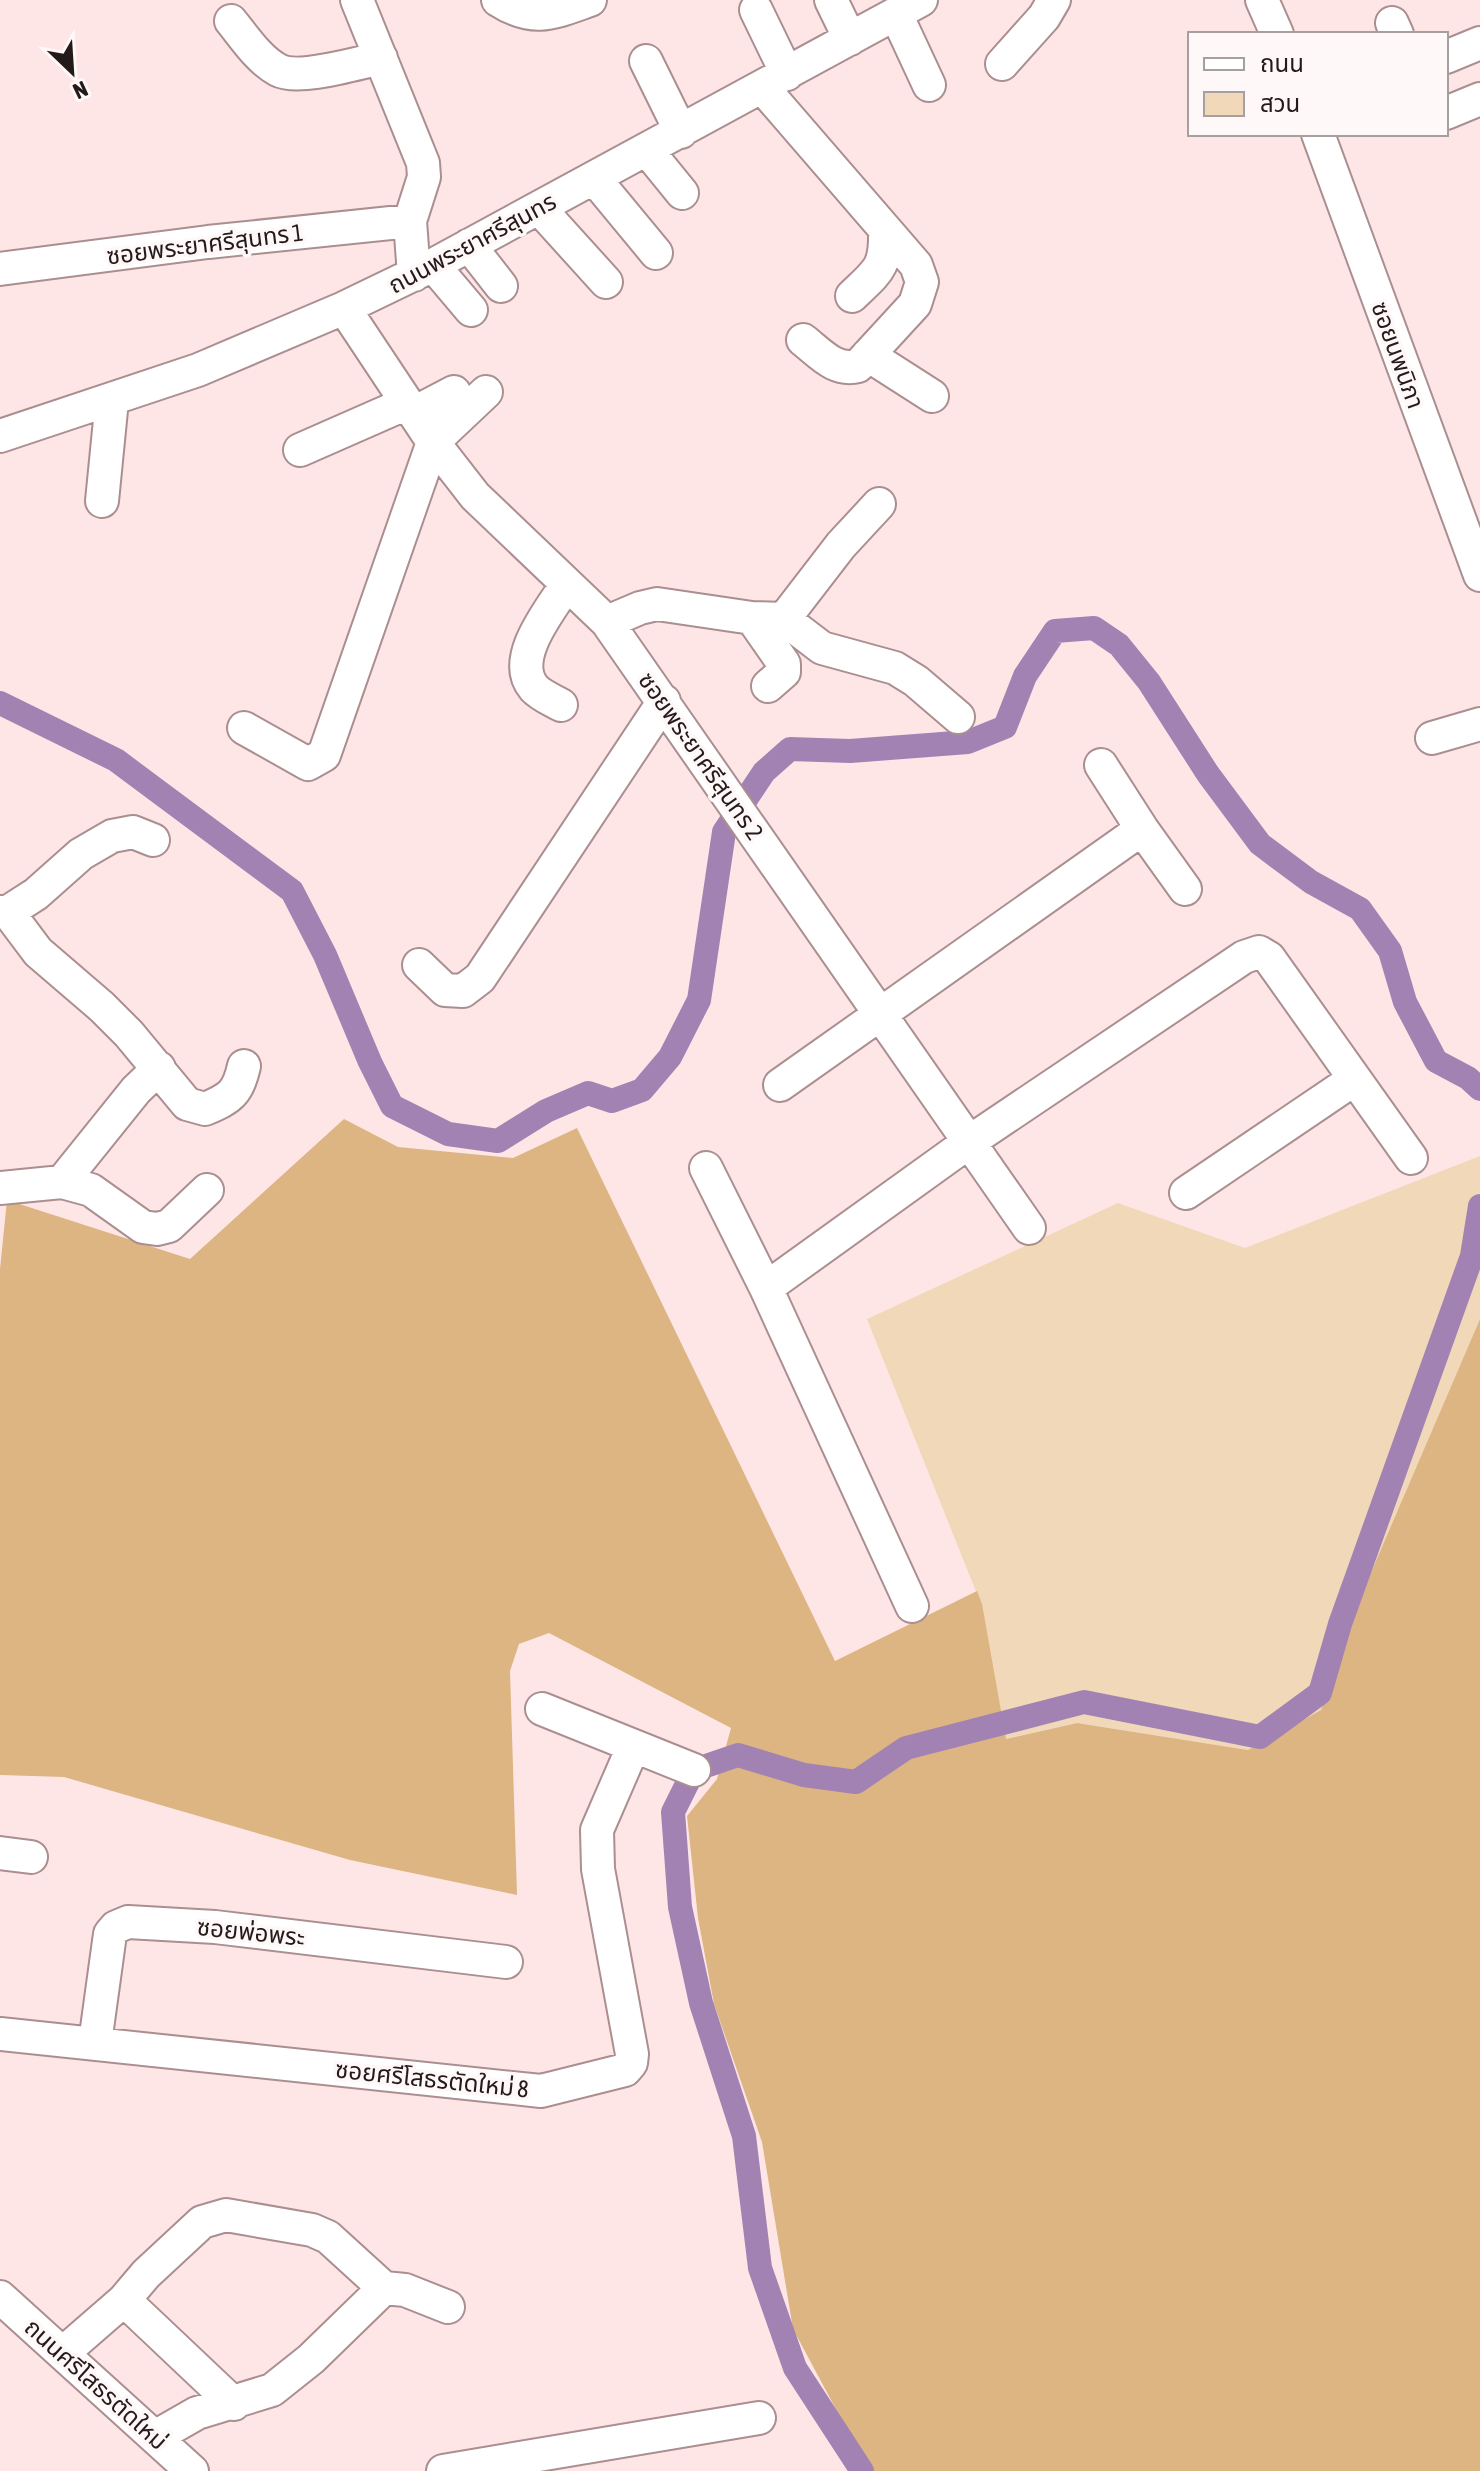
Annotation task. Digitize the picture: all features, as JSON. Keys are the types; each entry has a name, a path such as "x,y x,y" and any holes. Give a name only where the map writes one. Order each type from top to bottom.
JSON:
{"street":[{"path":"357,0 423,163 424,177 410,221 424,270 471,310"},
{"path":"498,0 517,12 547,15 590,0"},
{"path":"831,0 850,39"},
{"path":"1002,64 1044,17 1054,0"},
{"path":"1262,0 1276,32"},
{"path":"908,7 929,85"},
{"name":"ถนนพระยาศรีสุนทร","path":"0,436 198,370 344,308 424,270 908,7"},
{"path":"756,10 775,81 885,229 916,265 922,282 915,304 858,366 847,369 835,365 803,340"},
{"path":"231,21 268,64 281,72 300,74 381,58"},
{"path":"1448,56 1480,43"},
{"path":"646,61 681,132"},
{"path":"1448,112 1480,99"},
{"name":"ซอยนพนิภา","path":"1319,136 1480,575"},
{"path":"647,150 682,193"},
{"path":"594,178 656,253"},
{"path":"539,208 606,282"},
{"name":"ซอยพระยาศรีสุนทร 1","path":"0,269 208,242 410,221"},
{"path":"852,296 882,266 886,254 885,229"},
{"path":"469,245 501,286"},
{"name":"ซอยพระยาศรีสุนทร 2","path":"344,308 433,442 475,496 607,622 1029,1228"},
{"path":"868,355 932,396"},
{"path":"300,450 454,392"},
{"path":"244,728 308,764 324,755 433,442 486,392"},
{"path":"102,501 112,400"},
{"path":"784,619 841,545 879,504"},
{"path":"561,705 535,690 527,678 526,660 536,631 567,584"},
{"path":"607,622 657,604 752,618 784,619 822,648 895,668 916,681 958,717"},
{"path":"752,618 784,664 784,672 768,686"},
{"path":"419,965 445,990 463,991 480,978 664,701"},
{"path":"1432,738 1480,724"},
{"path":"1101,765 1185,889"},
{"path":"780,1085 1142,829"},
{"path":"153,840 133,832 112,836 81,854 36,894 4,912 38,952 102,1007 159,1068 187,1104 205,1109 223,1102 240,1086 244,1066"},
{"path":"766,1288 969,1142 1244,957 1259,952 1269,958 1411,1158"},
{"path":"62,1182 136,1090 159,1068"},
{"path":"1186,1193 1353,1080"},
{"path":"706,1168 766,1288 912,1606"},
{"path":"0,1188 62,1182 91,1190 143,1227 157,1229 169,1226 207,1190"},
{"path":"542,1709 694,1770"},
{"name":"ซอยศรีโสธรตัดใหม่ 8","path":"0,2034 541,2091 625,2070 631,2063 632,2054 598,1869 597,1830 633,1747"},
{"name":"ซอยพ่อพระ","path":"95,2043 110,1934 116,1927 128,1922 215,1927 506,1962"},
{"path":"63,2353 124,2300 146,2274 202,2222 226,2215 312,2230 328,2237 384,2288 405,2290 448,2307"},
{"path":"155,2437 197,2413 272,2390 311,2359 384,2288"},
{"name":"ถนนศรีโสธรตัดใหม่","path":"0,2297 192,2471"},
{"path":"124,2300 234,2404"},
{"path":"443,2471 759,2418"}],"green space":[{"path":"1480,1156 1480,1319 1354,1612 1321,1710 1248,1750 1077,1723 1005,1739 981,1604 867,1319 1118,1203 1245,1248"}],"shaded area":[{"path":"344,1119 398,1147 513,1158 577,1128 835,1661 977,1591 982,1604 1006,1739 1077,1723 1248,1750 1321,1710 1354,1612 1480,1319 1480,2471 869,2471 793,2329 762,2142 714,2004 698,1918 687,1816 717,1779 731,1728 549,1633 519,1644 510,1671 517,1895 350,1860 64,1777 0,1775 0,1269 7,1200 190,1259"}],"waterway":[{"path":"0,703 116,760 292,891 325,955 392,1106 448,1134 498,1141 546,1111 588,1093 612,1101 642,1090 670,1057 699,1000 724,832 764,772 790,749 850,751 968,742 1005,727 1025,676 1055,631 1094,628 1119,645 1149,682 1208,774 1260,844 1311,882 1360,909 1390,951 1405,1002 1436,1061 1468,1078 1480,1089"},
{"path":"862,2471 795,2368 760,2268 744,2136 701,2003 680,1907 673,1812 694,1770 738,1755 804,1775 856,1782 906,1748 1084,1702 1260,1737 1320,1693 1340,1624 1472,1256 1480,1206"}]}
